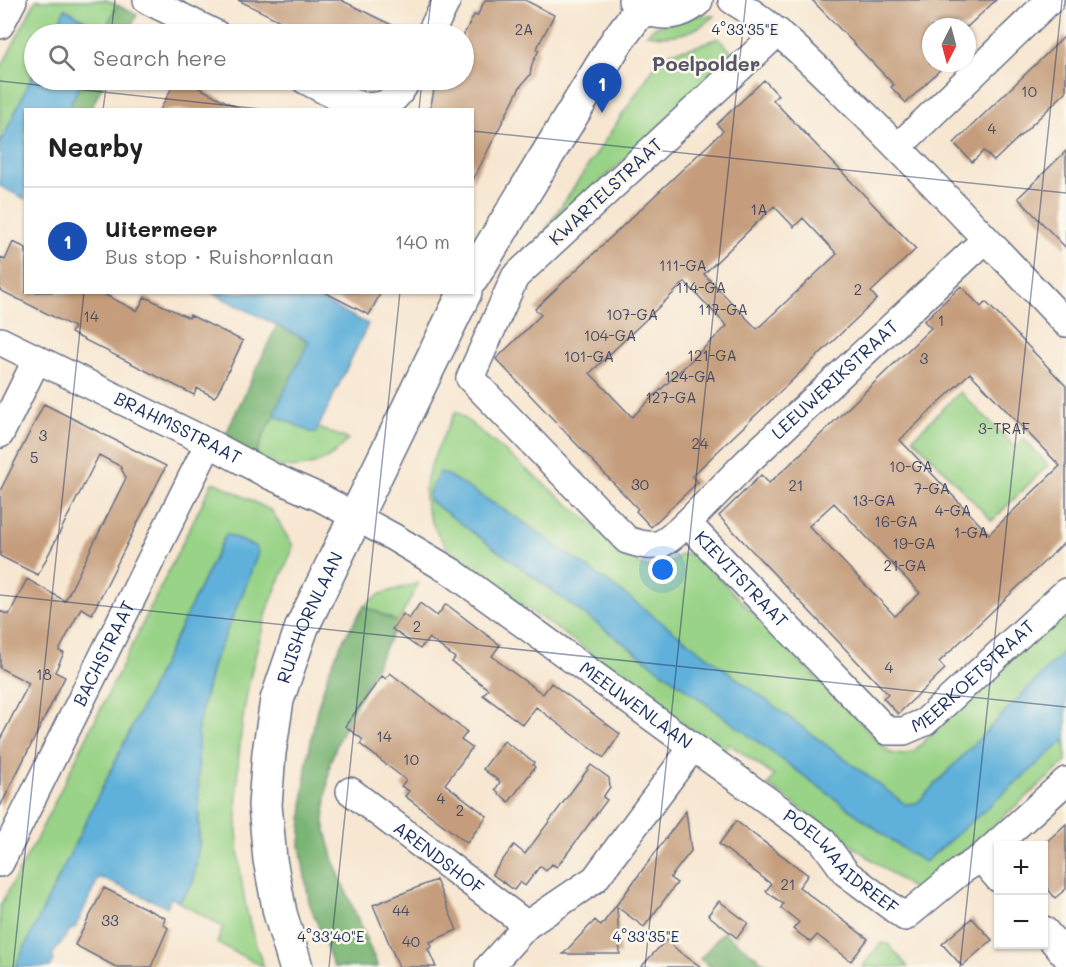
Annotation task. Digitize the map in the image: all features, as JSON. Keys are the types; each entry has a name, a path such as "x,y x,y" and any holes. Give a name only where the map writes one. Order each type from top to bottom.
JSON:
{"main road":[{"path":"474,275 639,3 654,11 672,12 683,9 696,0"},
{"name":"RUISHORNLAAN","path":"296,967 280,913 270,860 265,805 269,753 278,700 302,627 464,294"}],"street":[{"path":"0,25 13,0"},
{"path":"147,0 196,24"},
{"path":"434,24 445,0"},
{"path":"732,0 778,32 898,147 1066,323"},
{"path":"898,147 1050,0"},
{"name":"KWARTELSTRAAT","path":"470,378 515,277 778,32"},
{"path":"325,90 359,107 381,105 399,90"},
{"name":"LEEUWERIKSTRAAT","path":"687,523 749,460 985,240"},
{"name":"BRAHMSSTRAAT","path":"0,341 357,517"},
{"path":"0,434 37,359"},
{"name":"KIEVITSTRAAT","path":"470,378 627,540 646,546 664,544 687,523 887,731 904,731"},
{"name":"BACHSTRAAT","path":"0,863 209,443"},
{"name":"MEEUWENLAAN","path":"357,517 452,572 693,747 595,879 527,925 489,967"},
{"name":"MEERKOETSTRAAT","path":"904,731 925,722 1066,592"},
{"name":"POELWAAIDREEF","path":"693,747 822,840 846,873 905,917 962,870 981,858 1066,781"},
{"name":"ARENDSHOF","path":"350,791 527,925"},
{"path":"981,858 994,872"},
{"path":"1048,935 1066,956"}],"green space":[{"path":"36,0 106,0 117,5 108,24 92,24 65,9 58,24 24,24 26,90 0,144 0,70"},
{"path":"117,5 137,15 132,24 108,24"},
{"path":"699,15 714,16 699,27 683,34 666,36 647,34 655,27"},
{"path":"718,38 734,54 544,236 542,235 658,61 671,52"},
{"path":"77,90 100,90 91,108 69,108"},
{"path":"277,325 309,342 275,411 276,416 268,425 255,456 223,440"},
{"path":"960,392 1015,447 1024,439 1048,465 992,521 913,438"},
{"path":"456,411 643,566 658,568 685,553 698,557 890,753 903,755 914,751 1066,606 1066,649 917,803 905,804 612,585 520,520 440,473 429,492 429,500 909,853 925,862 1066,739 1066,762 917,892 768,785 774,776 729,744 722,753 580,645 458,561 437,533 429,516 425,499 431,466"},
{"path":"276,416 314,433 318,428 348,439 334,454 316,463 297,467 273,465 255,456 268,425"},
{"path":"212,483 217,483 272,511 293,546 269,607 252,670 239,756 238,844 243,888 251,929 264,967 217,943 223,927 179,902 193,883 199,843 198,725 213,663 245,588 257,553 256,547 226,534 15,967 0,967 0,906 36,840"},
{"path":"419,583 398,622 364,606 380,594"},
{"path":"364,606 398,622 340,736 330,763 324,823 335,865 378,967 334,967 309,902 300,845 306,767 317,709 329,671 342,642"},
{"path":"723,932 770,967 711,967 700,959"},
{"path":"881,943 888,944 908,967 862,967"}],"water":[{"path":"65,9 92,24 58,24"},
{"path":"26,90 77,90 68,108 24,108 24,198 0,186 0,144"},
{"path":"214,294 309,294 368,324 315,434 276,416 275,411 309,341"},
{"path":"440,472 520,520 612,585 905,804 917,803 1066,649 1066,739 925,862 909,853 429,500 429,492"},
{"path":"226,534 256,547 258,553 213,663 198,725 199,843 193,883 179,902 171,897 167,907 99,877 75,928 70,930 52,955 54,960 50,967 15,967"}],"building":[{"path":"238,0 341,0 390,24 286,24"},
{"path":"485,0 525,0 554,15 536,50 539,50 532,64 530,75 520,87 474,178 474,108 430,108 434,90 474,90 474,24 469,24 474,15 477,16"},
{"path":"812,0 996,0 976,19 922,18 922,72 938,72 906,103 891,87 894,85"},
{"path":"1066,35 1066,92 994,161 984,151 972,162 954,143"},
{"path":"764,80 778,95 773,100 916,249 871,292 877,299 692,476 698,482 651,527 636,511 638,509 496,359 541,315 535,309 723,131 717,124","holes":["774,206 794,227 803,218 837,254 757,329 704,274","685,282 727,326 632,417 590,373"]},
{"path":"171,90 203,90 238,108 161,108"},
{"path":"1066,151 1066,248 1018,198"},
{"path":"13,242 24,247 24,294 104,294 137,311 145,297 189,318 190,315 243,341 217,394 214,397 197,388 194,395 71,333 74,327 0,290 0,257 5,260"},
{"path":"961,286 981,307 986,302 1066,386 1066,541 939,662 945,669 898,714 883,698 888,694 719,516 761,475 769,483 788,466 931,328 924,321","holes":["970,373 1060,466 989,534 900,440","834,503 920,593 895,616 809,526"]},
{"path":"328,294 380,294 369,315"},
{"path":"44,404 166,466 92,614 81,608 59,651 64,653 55,672 65,677 0,807 0,740 29,683 0,668 0,611 9,615 27,579 65,601 126,478 120,466 99,455 38,575 0,556 0,491"},
{"path":"420,603 437,616 446,604 500,645 492,656 508,669 543,694 551,683 620,734 604,758 536,707 523,725 483,695 488,689 452,662 455,658 429,638 420,649 392,629 403,614 409,619"},
{"path":"390,673 467,732 461,740 472,748 445,784 487,816 467,843 405,796 409,791 401,786 406,780 360,744 363,740 345,726 382,676 386,679"},
{"path":"504,741 534,762 535,767 509,802 495,790 500,782 483,769"},
{"path":"591,765 609,778 610,787 603,797 607,800 557,867 552,864 546,871 540,866 525,886 520,882 514,890 492,874 514,845 525,854"},
{"path":"686,811 691,851 670,878 677,883 644,927 617,907 620,954 563,954 595,920 601,926"},
{"path":"736,821 808,875 799,887 868,939 851,961 817,935 811,942 793,929 799,922 781,908 783,904 766,891 771,884 719,844"},
{"path":"1066,824 1066,889 1055,898 1048,889 1047,841"},
{"path":"436,880 457,930 430,942 432,947 428,949 436,967 399,967 373,905"},
{"path":"104,888 165,918 163,924 168,928 151,967 116,967 75,945"},
{"path":"719,901 748,923 737,938 708,915"},
{"path":"972,918 992,940 962,966 942,944"},
{"path":"666,940 681,953 701,967 641,967"}],"place":[{"name":"Uitermeer","path":"602,113"}],"district":[{"name":"Poelpolder","path":"706,64"}]}
